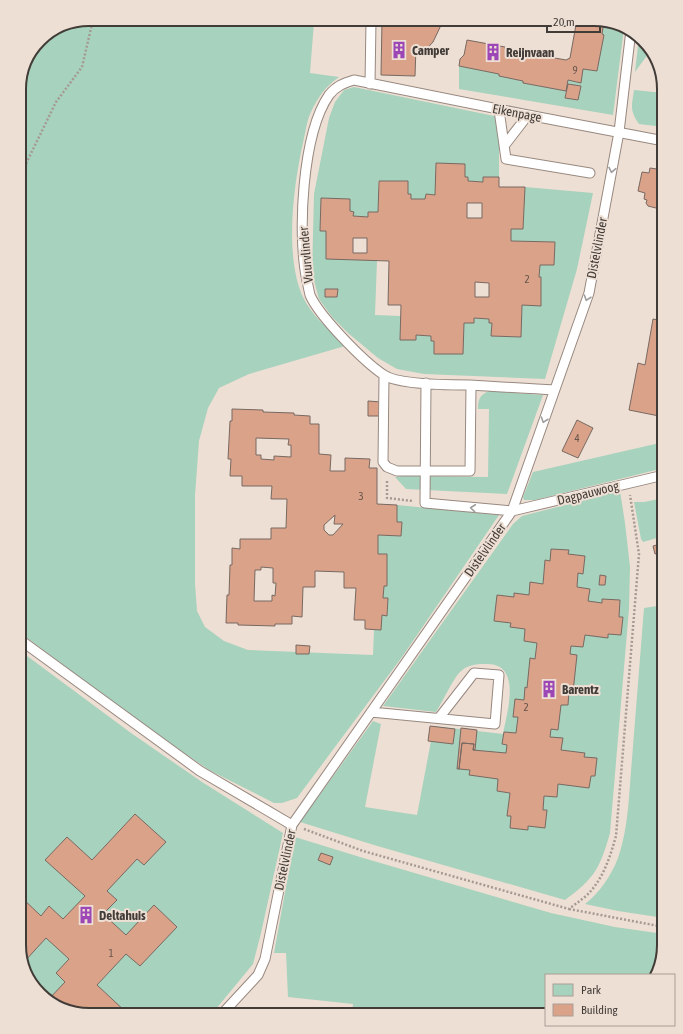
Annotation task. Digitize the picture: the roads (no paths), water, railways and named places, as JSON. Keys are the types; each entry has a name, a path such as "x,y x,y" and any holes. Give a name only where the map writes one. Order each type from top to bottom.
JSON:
{"lane":[{"path":"370,84 371,26"},
{"name":"Distelvlinder","path":"227,1008 258,975 265,959 292,824 512,511 589,293 619,132 630,38"},
{"name":"Vuurvlinder","path":"370,84 354,80 341,84 330,94 320,111 310,145 302,197 303,250 305,272 310,295 325,318 384,376 426,384 554,390"},
{"name":"Eikenpage","path":"370,84 657,140"},
{"path":"499,110 506,159 590,173"},
{"path":"504,146 528,115"},
{"path":"384,376 383,462 387,467 397,471 470,471 471,386"},
{"path":"425,471 426,384"},
{"name":"Dagpauwoog","path":"425,471 425,503 512,511 657,477"},
{"path":"26,644 200,771 292,824"},
{"path":"371,712 495,724 499,675 474,673 439,718"}],"place":[{"name":"Camper","path":"399,50"},
{"name":"Reijnvaan","path":"493,52"},
{"name":"Barentz","path":"549,689"},
{"name":"Deltahuis","path":"86,915"}]}
